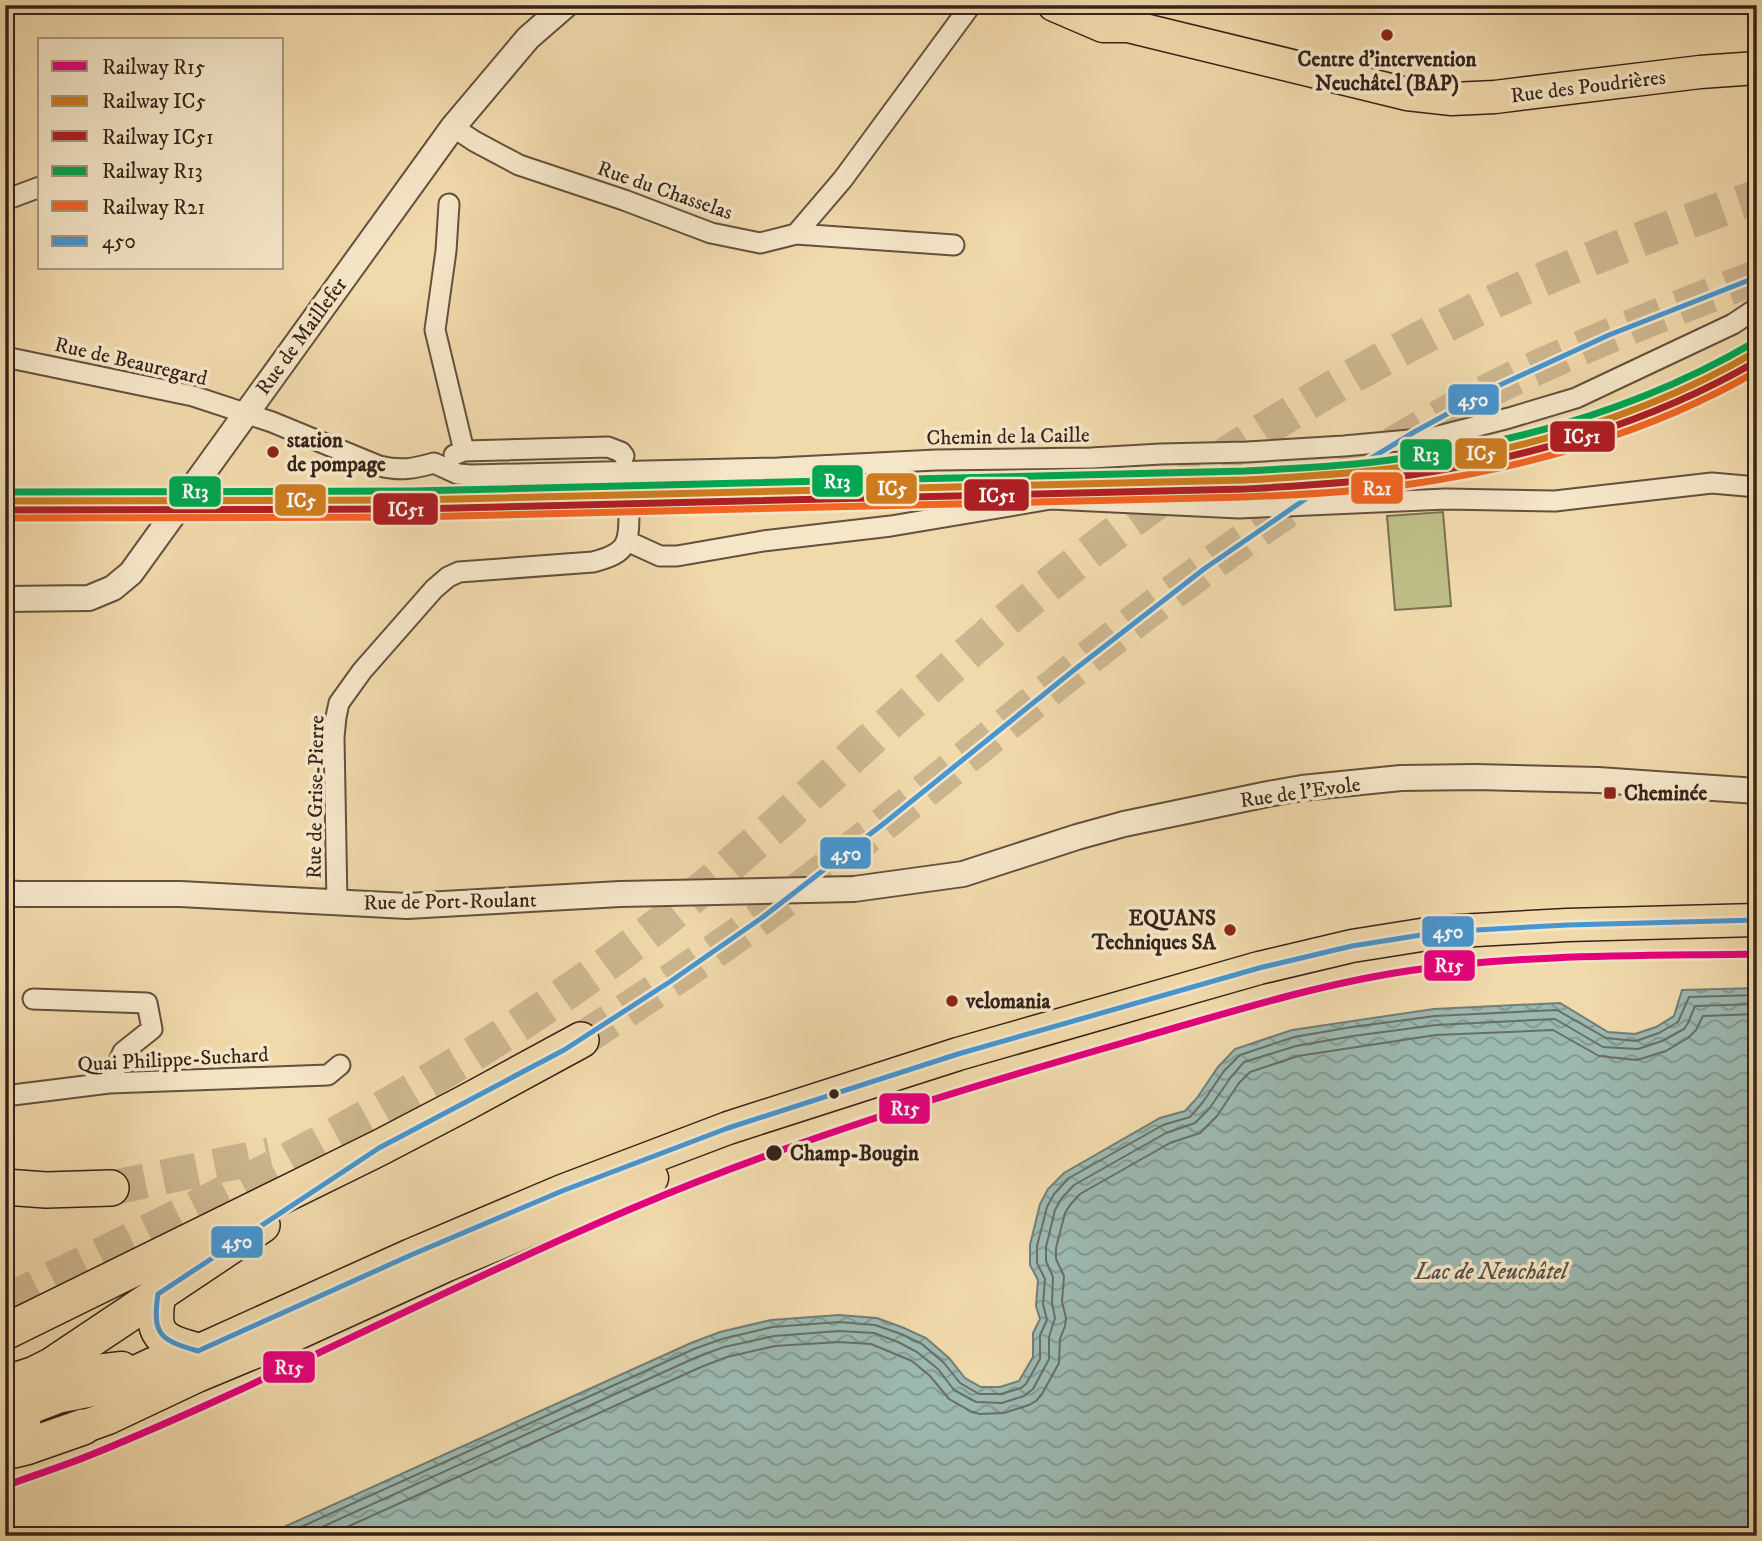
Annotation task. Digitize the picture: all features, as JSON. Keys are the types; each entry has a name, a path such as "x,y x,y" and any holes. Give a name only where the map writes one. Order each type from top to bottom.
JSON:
{"highway":[{"path":"5,1332 379,1148 581,1040"},
{"path":"11,1395 35,1374 379,1148"},
{"path":"5,1187 46,1190 111,1188"},
{"path":"158,1294 155,1324 161,1335 198,1363"},
{"path":"11,1395 59,1395 95,1388 120,1381 154,1365"},
{"path":"5,1445 21,1425 11,1395"},
{"path":"5,1452 83,1427"}],"main road":[{"name":"Rue des Poudrières","path":"1054,5 1103,26 1128,26 1407,94 1452,99 1495,97 1700,72 1757,68"},
{"path":"1096,5 1128,26"},
{"path":"83,1427 108,1418 198,1363 411,1255 562,1191 728,1128 1094,1014 1308,955 1389,939 1440,932 1567,925 1757,920"},
{"path":"154,1365 198,1363 274,1344 447,1265 684,1166 843,1109 966,1070 1255,987 1316,971 1420,952 1479,945 1757,937"},
{"path":"790,1084 890,1076"},
{"path":"11,1395 61,1409 99,1404 164,1388 198,1363"}],"street":[{"name":"Rue de Maillefer","path":"5,599 89,598 113,587 131,573 453,127 528,38 566,5"},
{"path":"796,234 843,179 971,5"},
{"name":"Rue du Chasselas","path":"453,127 519,165 711,233 760,243 796,234 954,245"},
{"path":"5,200 38,188"},
{"path":"449,204 446,251 435,330 464,451"},
{"name":"Chemin de la Caille","path":"434,463 458,474 471,475 764,468 936,460 1247,452 1431,438 1576,398 1733,324 1757,308"},
{"name":"Rue de Beauregard","path":"5,357 193,396 245,415"},
{"path":"245,415 272,422 379,466 396,470 434,463 464,451 608,447 624,456"},
{"path":"629,508 627,541 660,556 677,556 763,541 891,526 1051,499 1239,508 1446,499 1555,501 1712,483 1757,488"},
{"name":"Rue de Grise-Pierre","path":"337,903 334,737 336,717 340,704 362,671 434,589 458,572 593,562 616,554 627,541"},
{"name":"Rue de l'Evole","path":"854,889 963,874 1112,827 1302,788 1401,778 1476,777 1632,782 1757,792"},
{"name":"Rue de Port-Roulant","path":"5,893 180,894 407,906 620,894 854,889"},
{"path":"33,999 147,1003 152,1029 123,1052 108,1083"},
{"name":"Quai Philippe-Suchard","path":"5,1096 108,1083 328,1075 340,1065"}],"green space":[{"path":"1443,512 1451,606 1395,610 1387,516"}],"water":[{"name":"Lac de Neuchâtel","path":"1757,988 1757,1536 264,1536 691,1343 720,1332 771,1320 839,1315 877,1318 926,1338 949,1358 965,1378 981,1387 1000,1387 1019,1381 1033,1357 1033,1333 1040,1319 1036,1306 1038,1280 1030,1265 1030,1245 1040,1204 1048,1189 1064,1173 1160,1118 1185,1111 1235,1049 1292,1030 1434,1009 1560,1003 1608,1032 1635,1034 1656,1027 1674,1016 1682,990"}],"tunnel":[{"path":"5,1302 248,1181 328,1138 406,1094 559,998 651,931 706,886 952,666 1065,572 1174,490 1287,415 1405,347 1501,298 1609,252 1757,197"},
{"path":"581,1040 778,905 886,822 1152,608 1206,567 1319,490 1432,421 1502,384 1628,328 1757,277"},
{"path":"624,457 629,508"},
{"path":"111,1188 270,1155"}],"rail line":[{"name":"R13","path":"5,492 413,491 1245,471 1345,465 1495,442 1584,417 1671,385 1753,343"},
{"name":"IC5","path":"5,501 413,500 1245,480 1345,473 1450,460 1496,451 1586,426 1674,393 1757,351"},
{"name":"IC51","path":"5,510 413,509 1245,489 1345,482 1450,469 1496,460 1586,435 1674,403 1757,361"},
{"name":"R21","path":"5,518 413,517 1245,497 1345,491 1449,478 1541,458 1586,445 1675,412 1757,371"},
{"name":"R15","path":"5,1486 161,1425 498,1268 693,1183 815,1138 1001,1079 1269,1001 1377,976 1457,965 1542,958 1757,954"}],"transit line":[{"name":"450","path":"1757,277 1609,335 1500,385 1416,431 1317,491 1204,569 763,917 671,981 564,1050 379,1148 158,1294 158,1327 167,1339 198,1351 411,1255 562,1191 728,1128 958,1054 1259,968 1352,946 1440,932 1567,925 1757,920"}],"place":[{"name":"Centre d'intervention Neuchâtel (BAP)","path":"1387,35"},
{"name":"station de pompage","path":"273,452"},
{"name":"Cheminée","path":"1610,793"},
{"name":"EQUANS Techniques SA","path":"1230,930"},
{"name":"velomania","path":"952,1001"},
{"name":"Champ-Bougin","path":"774,1153"}]}
